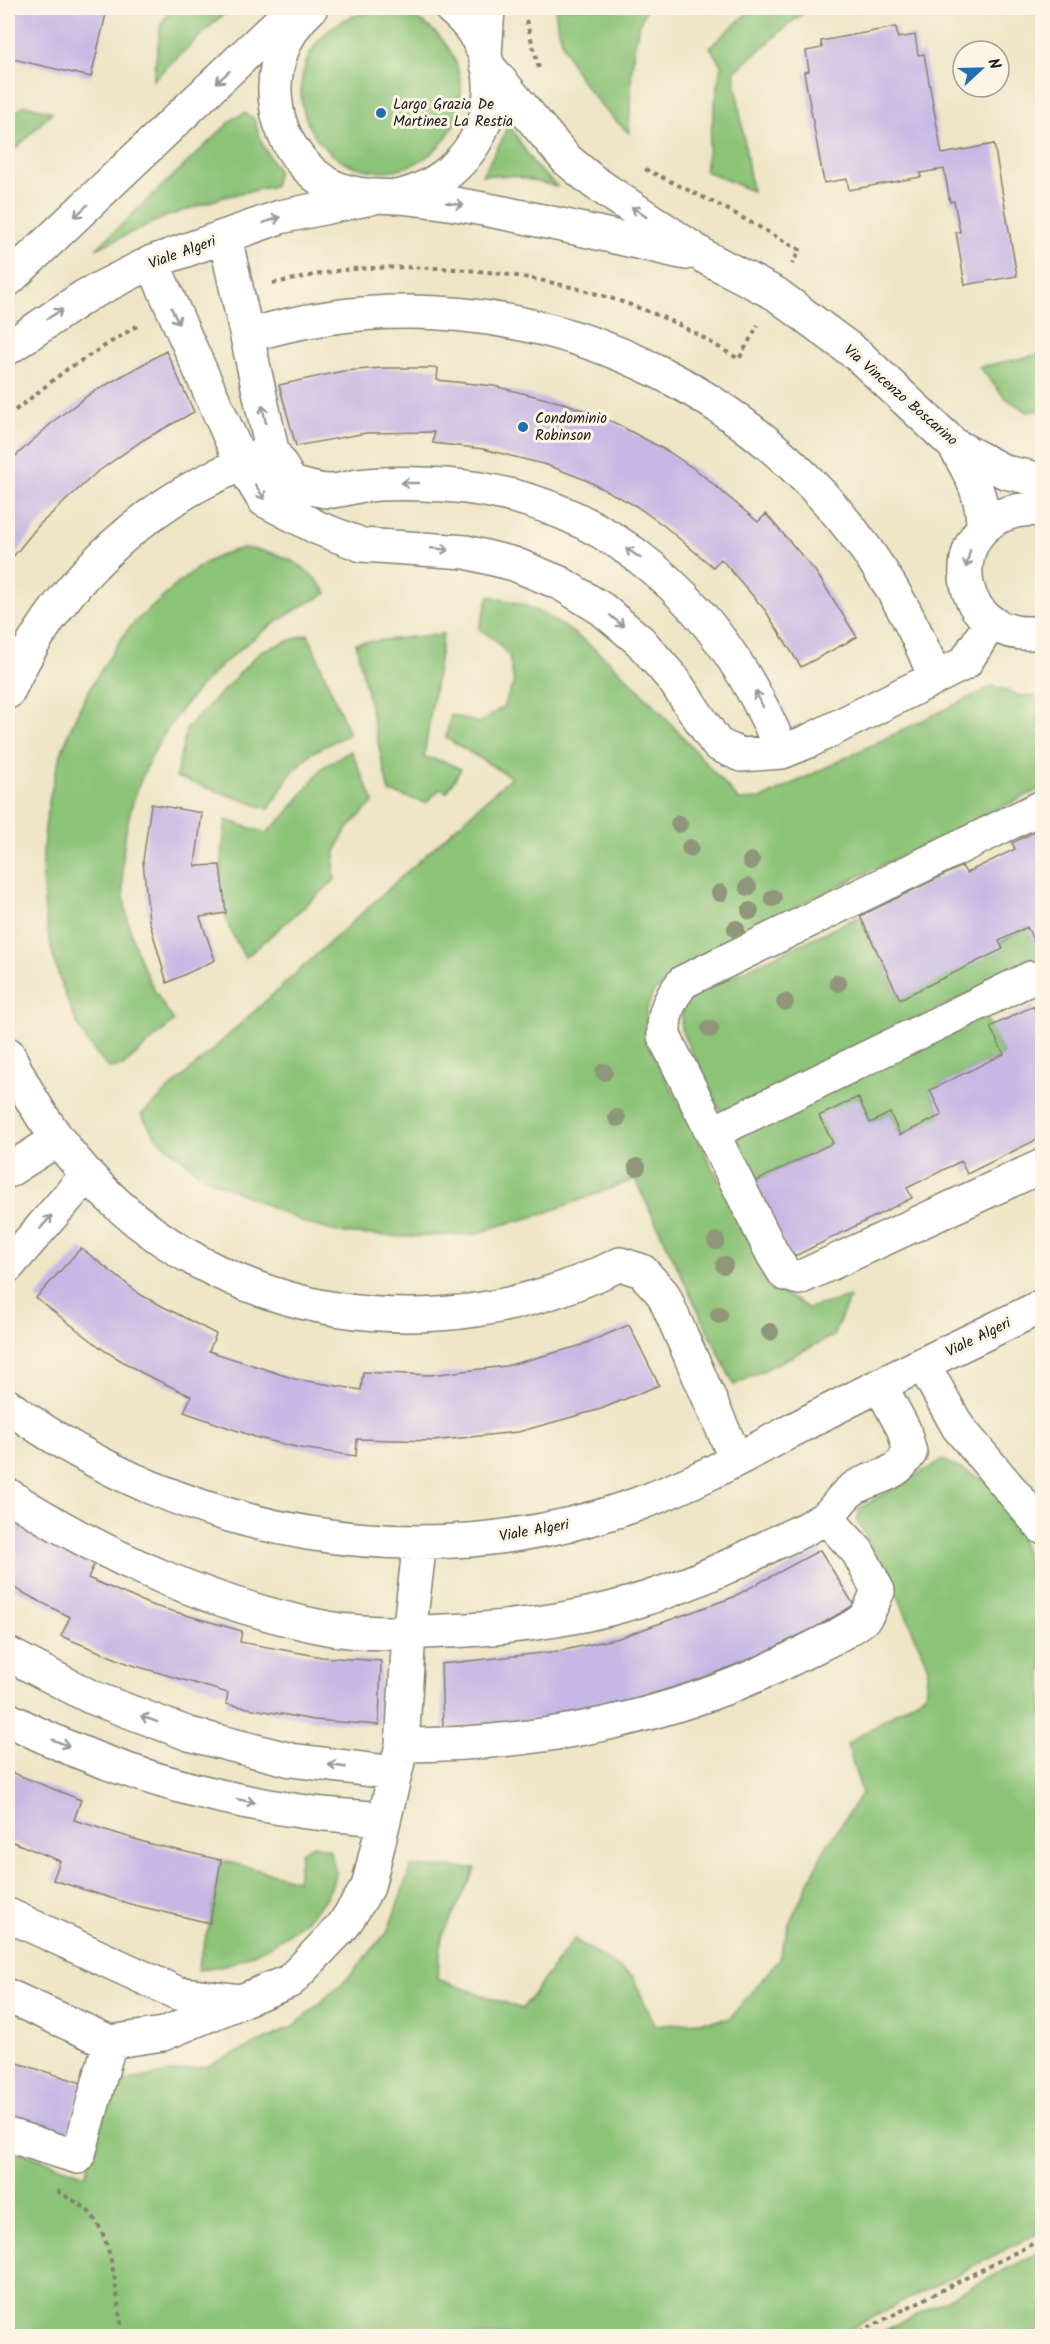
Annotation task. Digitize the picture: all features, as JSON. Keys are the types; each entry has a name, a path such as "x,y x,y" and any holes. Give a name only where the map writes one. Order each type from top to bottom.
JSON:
{"street":[{"path":"451,8 474,34 486,60 566,159 594,182 705,257"},
{"path":"385,197 418,191 438,182 456,168 471,151 482,131 488,110 490,87 486,60 488,8"},
{"path":"304,9 279,55 274,79 274,103 281,127 292,149 307,167 327,183 350,193 510,214 705,257"},
{"path":"8,280 259,43 304,9"},
{"name":"Viale Algeri","path":"8,348 85,296 152,262 280,217 385,197"},
{"path":"225,237 272,450 291,483 330,491 388,483 477,489 534,503 615,541 663,576 705,618 755,691 782,753"},
{"name":"Via Vincenzo Boscarino","path":"705,257 776,294 859,356 954,445 1005,472 1042,480"},
{"path":"152,262 242,464 264,500 318,528 362,545 466,552 514,564 560,583 602,609 640,641 673,679 717,744 741,754 782,753 965,663 991,622"},
{"path":"247,336 293,324 378,313 463,314 558,332 608,349 667,375 704,396 764,439 804,475 833,506 866,548 906,611 935,678"},
{"path":"954,445 978,485 983,506 983,527"},
{"path":"8,692 45,624 71,590 108,550 184,492 272,450"},
{"path":"1042,510 1022,508 1001,514 983,527 971,545 965,566 967,587 976,607 991,622 1009,632 1029,634 1042,632"},
{"path":"1042,807 683,982 669,1000 663,1018 664,1036 772,1253 785,1274 799,1278 1042,1166"},
{"path":"712,1133 1031,978"},
{"path":"8,1054 23,1085 58,1139 87,1175 134,1219 207,1266 276,1295 339,1310 403,1317 468,1313 551,1294 620,1264 642,1271 663,1294 736,1459"},
{"path":"8,1171 58,1139"},
{"path":"8,1266 87,1175"},
{"name":"Viale Algeri","path":"8,1406 94,1462 187,1503 285,1531 335,1539 420,1542 487,1539 586,1520 682,1486 1042,1306"},
{"path":"923,1364 958,1427 1042,1527"},
{"path":"8,1495 42,1517 139,1567 188,1587 277,1615 330,1628 409,1633 512,1629 604,1612 669,1593 746,1558 826,1516 850,1490 896,1469 910,1453 904,1430 880,1385"},
{"path":"8,1654 91,1697 189,1734 291,1760 398,1759 455,1745 529,1738 651,1713 711,1693 777,1666 837,1635 865,1617 878,1591 858,1552 826,1516"},
{"path":"8,1996 110,2042 163,2034 290,1981 343,1926 369,1887 398,1759 420,1542"},
{"path":"8,1719 117,1766 203,1792 293,1810 383,1819"},
{"path":"8,1915 177,1992 241,2001"},
{"path":"8,2135 78,2157 110,2042"}],"path":[{"path":"524,13 541,73"},
{"path":"236,290 353,269 473,269 528,276 627,304 663,318 739,359 800,250 725,208 643,168"},
{"path":"8,416 66,370 171,307"},
{"path":"78,2157 59,2192 86,2209 100,2227 109,2251 123,2337"},
{"path":"852,2337 1042,2240"}],"green space":[{"path":"172,8 230,8 153,80 161,24"},
{"path":"555,8 647,8 641,20 634,51 629,133 602,107 580,78 563,45"},
{"path":"753,8 808,8 734,72 752,191 705,171 721,65 710,47"},
{"path":"381,11 397,12 412,17 426,24 438,34 448,46 455,60 460,75 460,107 455,122 448,136 438,148 426,158 412,165 397,170 381,171 365,170 350,165 336,158 324,148 314,136 307,122 302,107 301,91 302,75 307,60 314,46 324,34 336,24 350,17 365,12"},
{"path":"25,105 52,112 8,157 8,118"},
{"path":"244,113 254,118 262,144 278,171 274,186 224,197 165,217 96,249 234,118"},
{"path":"508,123 535,166 558,187 515,176 482,175 503,138"},
{"path":"1042,354 1042,410 1027,412 1004,397 979,367"},
{"path":"244,548 269,552 291,560 310,573 327,593 268,628 216,670 174,719 143,774 126,833 124,894 139,957 174,1021 123,1066 109,1068 91,1048 72,1012 58,973 48,933 43,892 43,852 47,812 56,772 69,734 86,696 130,627 198,568 220,555"},
{"path":"489,596 524,605 555,621 585,642 640,691 739,800 761,799 993,686 1021,696 1042,696 1042,788 810,900 686,965 653,993 646,1012 647,1041 763,1265 781,1292 808,1308 850,1297 833,1336 734,1385 635,1179 540,1215 477,1234 406,1237 341,1233 308,1224 205,1177 159,1140 141,1115 511,777 446,738 451,715 479,723 503,707 514,682 509,656 497,641 479,629"},
{"path":"308,634 349,734 311,753 292,772 269,809 176,777 186,729 261,651"},
{"path":"443,634 424,757 461,769 447,792 440,789 426,803 389,792 356,643"},
{"path":"351,751 374,802 349,827 338,846 334,867 335,880 245,958 230,928 222,899 221,873 226,820 266,833 286,815 323,767"},
{"path":"860,916 900,999 1027,927 1042,958 731,1111 719,1109 681,1030 682,1010 690,996"},
{"path":"983,1012 1004,1054 930,1090 942,1115 900,1135 890,1113 870,1123 857,1097 833,1143 754,1182 731,1136"},
{"path":"942,1460 986,1481 1013,1508 1042,1617 1042,2231 836,2336 8,2336 8,2148 86,2175 114,2083 207,2066 293,2027 348,1978 388,1931 411,1867 476,1868 442,1937 437,1979 522,2009 574,1939 633,1977 655,2026 729,2019 779,1959 789,1924 824,1850 862,1793 847,1744 925,1694 928,1667 892,1582 857,1521 860,1508"},
{"path":"313,1845 329,1849 334,1864 335,1872 331,1888 322,1903 292,1930 257,1952 225,1965 197,1970 210,1923 221,1860 297,1880 301,1852"},
{"path":"1042,2251 1042,2336 874,2336"}],"building":[{"path":"8,8 107,10 91,77 8,58"},
{"path":"896,27 898,38 915,35 918,55 924,54 942,154 994,144 1017,276 965,285 956,232 960,232 954,201 950,202 944,169 920,173 921,177 849,190 847,179 824,183 804,72 809,71 806,51 822,48 821,41"},
{"path":"166,351 194,412 143,440 96,473 39,525 8,563 8,463 55,420 90,394"},
{"path":"438,368 437,380 494,386 567,404 613,422 669,452 700,473 758,522 766,514 816,572 857,637 801,667 765,610 721,559 713,567 663,525 636,506 586,480 547,465 483,449 433,443 434,432 366,433 296,446 279,385 343,371"},
{"path":"151,804 202,813 195,866 220,865 226,913 200,917 215,960 167,983 149,920 143,861"},
{"path":"1042,828 1042,960 1027,927 999,941 1003,949 900,999 860,916 962,866 966,873 1015,849 1012,843"},
{"path":"1033,1006 1042,1025 1042,1137 967,1174 961,1161 907,1188 912,1198 791,1258 754,1182 833,1143 819,1116 858,1097 870,1123 890,1113 900,1135 942,1115 930,1090 1004,1054 990,1027"},
{"path":"81,1248 141,1295 216,1334 209,1351 295,1379 361,1390 363,1372 430,1375 506,1366 579,1346 629,1325 659,1385 601,1409 518,1432 433,1441 357,1439 356,1456 300,1448 258,1438 184,1412 191,1396 142,1373 105,1351 36,1298"},
{"path":"8,1511 96,1560 88,1578 151,1605 242,1631 240,1642 322,1657 381,1661 379,1725 314,1720 226,1704 228,1693 129,1664 61,1636 70,1617 8,1585"},
{"path":"820,1550 854,1605 757,1656 697,1680 635,1699 572,1714 508,1723 443,1728 441,1664 560,1651 619,1638 731,1598"},
{"path":"8,1771 81,1800 74,1820 147,1843 221,1860 210,1923 130,1904 53,1880 60,1861 8,1840"},
{"path":"8,2060 82,2083 66,2139 8,2120"}],"place":[{"name":"Largo Grazia De Martinez La Restia","path":"381,113"},
{"name":"Condominio Robinson","path":"523,427"}]}
